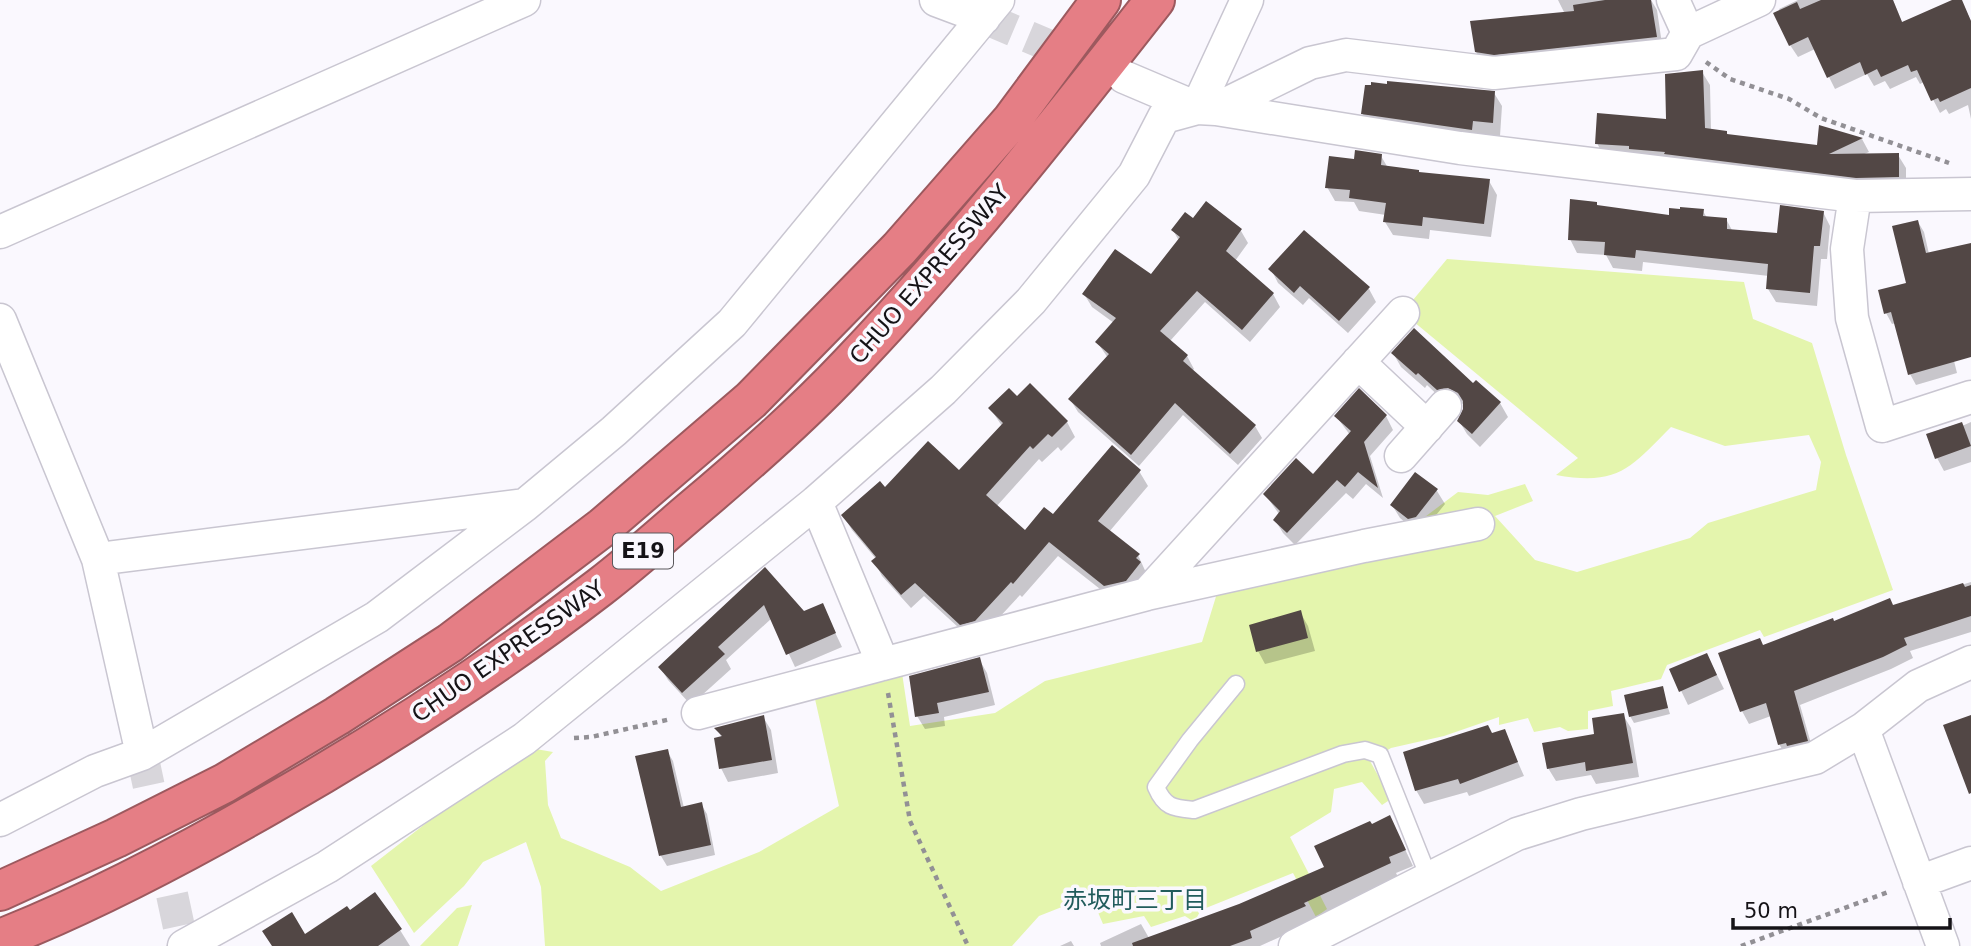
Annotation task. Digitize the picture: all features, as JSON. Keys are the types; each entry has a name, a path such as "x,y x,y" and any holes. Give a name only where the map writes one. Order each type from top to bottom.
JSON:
{"highway":[{"name":"CHUO EXPRESSWAY","path":"0,891 116,838 225,783 450,643 603,527 751,400 899,249 1012,120 1101,0"},
{"name":"CHUO EXPRESSWAY","path":"0,939 122,884 222,832 321,775 421,714 601,587 759,453 848,367 1004,189 1155,0"}],"street":[{"path":"0,232 524,0"},
{"path":"936,0 991,9"},
{"path":"1206,108 1247,0"},
{"path":"1673,0 1688,33"},
{"path":"184,946 327,867 524,739 816,502 943,390 1031,301 1134,175 1164,117 1206,108 1310,63 1346,55 1494,73 1676,54 1688,33 1759,0"},
{"path":"0,820 95,771 142,754 377,617 526,505 732,323 991,9"},
{"path":"1124,77 1206,108 1460,148 1855,196 1965,180"},
{"path":"1855,196 1847,250 1852,318 1882,426 1971,397"},
{"path":"1147,594 1403,313"},
{"path":"0,320 98,559 142,754"},
{"path":"1359,362 1436,417 1401,456"},
{"path":"816,502 883,664"},
{"path":"98,559 526,505"},
{"path":"698,713 1147,594 1478,524"},
{"path":"1296,946 1517,834 1581,814 1815,758 1863,729 1918,686 1971,662"},
{"path":"1863,729 1942,946"},
{"path":"1919,882 1971,863"}],"lane":[{"path":"1236,684 1189,740 1156,787 1161,799 1173,808 1194,810 1343,754 1365,750 1380,755 1429,878"}],"path":[{"path":"1688,33 1695,54 1730,79 1789,99 1821,118 1965,180"},
{"path":"883,664 910,821 968,946"},
{"path":"524,739 591,737 698,713"},
{"path":"1741,946 1919,882"}],"green space":[{"path":"1447,259 1744,282 1753,319 1812,343 1846,455 1893,590 1764,637 1760,630 1667,665 1661,679 1611,691 1613,706 1588,711 1588,729 1568,731 1560,727 1534,732 1528,718 1499,725 1499,717 1444,736 1391,748 1370,761 1391,799 1382,805 1362,782 1334,789 1331,812 1290,837 1327,909 1316,917 1293,873 1201,910 1197,917 1191,920 1185,916 1151,927 1144,916 1103,924 1097,910 1072,903 1039,916 1012,946 545,946 541,887 526,842 483,862 464,886 414,933 371,866 524,747 553,752 545,761 548,805 561,838 630,867 661,891 759,852 839,806 815,699 902,673 910,726 995,713 1045,681 1202,642 1218,590 1409,529 1458,492 1488,495 1525,484 1533,501 1495,516 1535,560 1577,572 1690,538 1708,523 1816,490 1821,462 1809,435 1725,446 1671,427 1645,453 1622,470 1595,478 1556,475 1578,458 1408,317 1408,306"},
{"path":"472,905 458,946 420,946 457,908"}],"building":[{"path":"1605,0 1651,0 1657,37 1494,55 1475,52 1470,21 1574,11 1573,5"},
{"path":"1821,0 1893,0 1902,22 1952,0 1962,0 1971,21 1971,88 1940,102 1938,98 1931,101 1917,70 1911,72 1908,65 1881,77 1877,69 1865,75 1860,62 1827,78 1808,37 1789,46 1773,13 1797,2 1800,9"},
{"path":"1703,70 1705,128 1727,131 1727,134 1817,145 1819,125 1863,138 1829,154 1899,153 1899,177 1856,178 1664,154 1665,152 1629,149 1629,146 1595,144 1597,113 1666,119 1665,74"},
{"path":"1387,81 1495,91 1493,123 1473,121 1472,130 1361,114 1365,85 1371,85 1371,82 1387,84"},
{"path":"1355,150 1382,154 1381,165 1419,172 1490,179 1484,224 1423,217 1422,226 1383,222 1386,203 1349,198 1350,190 1325,188 1329,156 1354,159"},
{"path":"1570,199 1669,215 1669,208 1704,209 1703,216 1727,218 1727,229 1777,233 1780,205 1824,211 1820,246 1814,246 1810,293 1766,289 1768,264 1636,250 1635,258 1604,255 1605,242 1568,240"},
{"path":"1206,201 1242,229 1226,251 1274,293 1242,330 1197,291 1160,331 1188,355 1183,361 1256,425 1230,454 1175,403 1131,455 1068,399 1109,354 1095,342 1116,318 1082,294 1115,249 1151,274 1180,237 1171,230 1185,212 1193,218"},
{"path":"1918,220 1926,253 1971,243 1971,357 1908,375 1891,312 1884,314 1878,290 1906,283 1892,226"},
{"path":"1304,230 1370,287 1339,321 1300,286 1294,293 1268,269"},
{"path":"1414,328 1473,383 1476,380 1501,402 1472,434 1457,421 1463,409 1463,401 1458,393 1448,388 1437,390 1391,353"},
{"path":"1030,383 1068,421 1052,437 1048,434 1033,449 1030,446 986,495 1025,530 1044,507 1053,514 1112,445 1141,470 1098,521 1140,554 1136,558 1141,562 1126,581 1104,586 1049,542 1013,584 1011,582 975,621 960,625 915,583 901,595 871,561 876,557 841,515 880,481 885,487 928,441 959,470 1003,423 988,408 1009,388 1017,396"},
{"path":"1359,388 1387,415 1364,442 1378,488 1358,472 1345,487 1337,480 1287,533 1273,520 1280,511 1263,494 1296,458 1313,474 1351,431 1334,416"},
{"path":"1962,422 1971,446 1935,459 1926,434"},
{"path":"1415,472 1438,489 1416,517 1408,519 1390,505"},
{"path":"765,567 804,611 823,603 836,633 786,655 764,605 718,647 725,654 682,693 658,667"},
{"path":"1963,583 1965,587 1971,585 1971,616 1904,638 1907,645 1883,657 1794,691 1808,741 1787,746 1786,743 1778,745 1766,703 1740,712 1718,653 1760,638 1763,645 1833,618 1834,621 1890,598 1893,605"},
{"path":"1301,610 1308,638 1256,652 1249,625"},
{"path":"1707,653 1717,675 1679,692 1669,669"},
{"path":"980,657 989,692 937,703 939,713 915,717 909,676"},
{"path":"1663,686 1668,708 1629,717 1624,695"},
{"path":"1624,713 1633,763 1586,771 1585,762 1547,769 1542,743 1594,734 1592,718"},
{"path":"764,715 772,760 719,769 714,738 722,736 714,728"},
{"path":"1971,715 1971,793 1969,794 1943,725"},
{"path":"1488,725 1492,733 1505,729 1518,762 1460,784 1458,779 1415,791 1403,752"},
{"path":"668,749 681,807 702,802 711,845 659,856 635,756"},
{"path":"1390,815 1406,850 1389,857 1391,863 1250,931 1252,938 1230,946 1133,946 1132,943 1239,904 1324,867 1314,846"},
{"path":"375,892 402,929 378,946 272,946 262,931 292,912 305,934 347,906 350,910"}],"tunnel":[{"path":"984,18 1123,77"},
{"path":"142,754 183,946"}],"district":[{"name":"赤坂町三丁目","path":"1135,900"}]}
